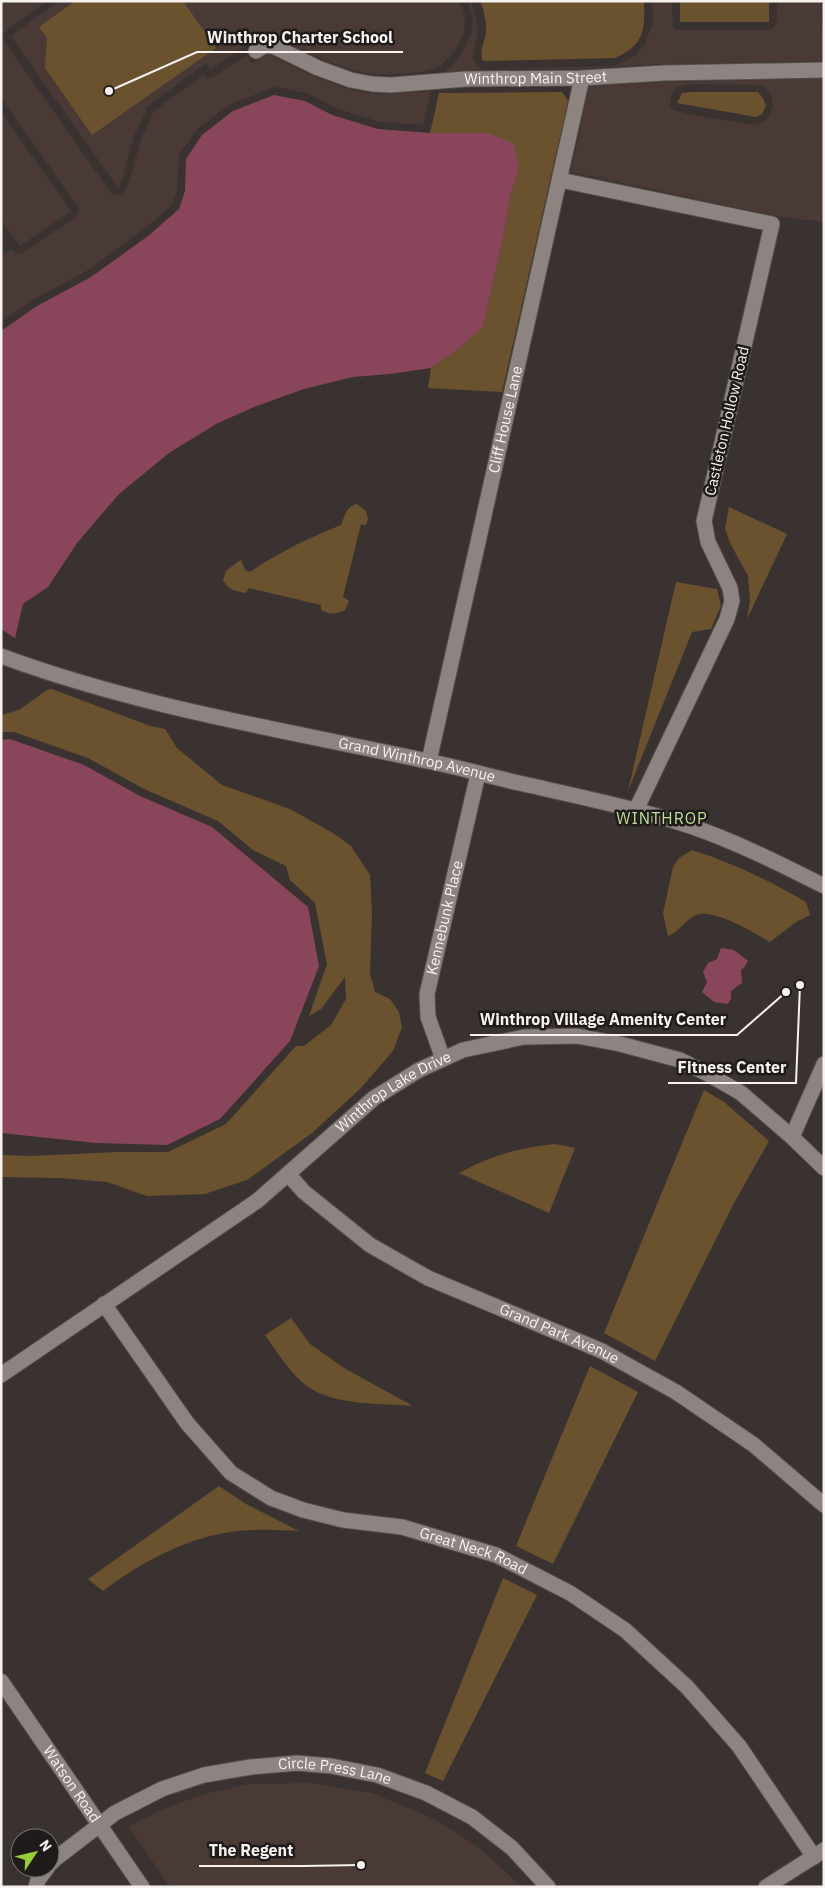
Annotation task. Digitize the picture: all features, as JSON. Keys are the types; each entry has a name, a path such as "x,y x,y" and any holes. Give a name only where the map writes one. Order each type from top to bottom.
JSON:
{"street":[{"name":"Winthrop Main Street","path":"256,51 264,46 273,46 334,75 372,84 411,85 489,78 582,78 664,73 824,70"},
{"name":"Cliff House Lane","path":"429,761 582,78"},
{"name":"Castleton Hollow Road","path":"560,180 772,224 704,521 708,542 730,588 732,601 727,619 636,810"},
{"name":"Grand Winthrop Avenue","path":"1,656 42,672 139,699 322,740 429,761 636,810 742,845 824,886"},
{"name":"Kennebunk Place","path":"443,1059 428,1017 427,994 478,774"},
{"name":"Winthrop Lake Drive","path":"1,1375 257,1201 374,1098 419,1070 463,1050 524,1037 577,1036 620,1044 680,1060 741,1093 792,1137 824,1168"},
{"path":"792,1137 824,1064"},
{"name":"Grand Park Avenue","path":"288,1174 304,1192 370,1245 428,1278 602,1351 676,1392 754,1445 824,1505"},
{"name":"Great Neck Road","path":"104,1304 187,1423 231,1473 271,1498 303,1510 343,1520 402,1527 496,1555 570,1593 625,1630 687,1687 739,1746 819,1853"},
{"name":"Watson Road","path":"1,1681 142,1887"},
{"name":"Circle Press Lane","path":"60,1855 115,1813 162,1789 204,1775 251,1767 297,1763 331,1766 377,1775 426,1793 472,1817 512,1848 548,1887"},
{"path":"766,1887 819,1853"}],"shaded area":[{"path":"1,1 47,1 7,30 3,36 4,41 114,196 123,193 128,185 141,140 154,111 203,75 207,78 212,78 247,55 252,63 269,55 313,76 348,89 390,94 431,91 423,125 380,122 335,108 307,93 277,87 231,104 197,129 179,155 177,191 172,205 143,230 88,270 33,300 1,322 1,256 11,249 17,254 24,252 75,218 79,211 1,98"},
{"path":"59,1 458,1 462,7 465,20 464,32 458,46 439,67 422,72 388,75 364,73 332,63 298,49 271,34 265,33 210,70 206,63 145,108 146,112 133,138 122,181 118,188 11,36"},
{"path":"75,1 183,1 216,48 92,135 45,68 47,38 39,27"},
{"path":"468,1 471,1 474,10 478,31 473,57 477,66 483,69 445,72 457,60 471,34 473,20"},
{"path":"480,1 644,1 643,29 641,36 632,48 615,58 483,61 482,50 486,25"},
{"path":"652,1 672,1 673,26 675,29 768,30 773,28 777,21 777,1 821,1 824,61 665,64 574,69 494,69 614,66 635,56 645,44 653,23"},
{"path":"680,1 769,1 769,22 680,22"},
{"path":"824,79 824,222 776,216 571,172 589,86 663,82","holes":["690,84 763,85 771,95 773,107 767,119 759,124 754,125 692,115 671,109 670,105 671,95 677,87"]},
{"path":"562,92 568,101 502,392 428,388 431,368 461,347 483,326 511,194 519,167 489,134 430,133 439,93"},
{"path":"758,92 766,106 762,114 756,117 677,103 682,93"},
{"path":"274,95 305,101 332,115 378,129 430,133 488,133 513,143 519,167 511,194 483,327 461,347 431,368 353,377 304,389 254,407 216,424 169,453 119,494 77,543 48,587 23,604 15,638 1,629 1,331 37,306 91,277 148,236 179,209 185,191 186,159 202,135 233,111"},
{"path":"1,112 71,211 20,246 1,220"},
{"path":"357,504 366,511 368,519 366,525 361,524 343,597 349,601 345,610 336,613 324,612 321,610 321,605 249,588 246,593 238,592 232,590 223,580 226,571 241,560 245,570 250,572 294,546 341,525 348,509"},
{"path":"729,507 787,534 747,619 750,601 748,576 730,543 725,528"},
{"path":"676,582 717,589 721,606 711,629 692,632 628,791"},
{"path":"52,689 150,726 165,729 177,748 222,785 290,809 333,833 351,846 370,875 372,912 370,974 375,992 390,999 399,1012 402,1027 393,1051 360,1089 312,1133 247,1180 205,1194 147,1196 107,1182 59,1178 1,1177 1,1155 31,1156 168,1152 226,1124 296,1046 304,1046 331,1025 346,999 345,977 321,1009 309,1016 327,964 315,903 290,880 286,866 253,850 218,821 144,789 88,758 14,732 1,732 1,715 19,710 47,690"},
{"path":"10,739 84,765 140,796 212,827 308,907 319,966 290,1041 220,1119 167,1145 96,1143 1,1133 1,740"},
{"path":"692,850 737,867 792,894 806,902 810,915 796,922 770,942 734,922 713,915 703,914 692,917 668,936 663,913 673,867 679,858"},
{"path":"721,948 734,950 748,961 741,970 742,983 731,991 731,998 728,1004 714,1002 702,992 707,982 703,972 708,963 717,959"},
{"path":"704,1090 724,1102 769,1141 734,1203 655,1361 604,1333"},
{"path":"555,1144 575,1148 549,1213 459,1173 483,1161 506,1153"},
{"path":"291,1318 310,1344 344,1368 413,1406 344,1400 330,1397 307,1386 290,1369 265,1335"},
{"path":"590,1366 638,1392 553,1564 516,1546"},
{"path":"219,1486 246,1504 299,1531 239,1531 203,1538 158,1556 130,1572 103,1591 88,1579"},
{"path":"503,1578 537,1595 443,1781 425,1773"},
{"path":"310,1783 372,1793 437,1820 481,1849 522,1887 170,1887 128,1826 164,1809 204,1794 249,1784"}],"place":[{"name":"Winthrop Charter School","path":"109,91"},
{"name":"Fitness Center","path":"800,985"},
{"name":"Winthrop Village Amenity Center","path":"786,992"},
{"name":"The Regent","path":"361,1865"}],"district":[{"name":"WINTHROP","path":"662,818"}]}
